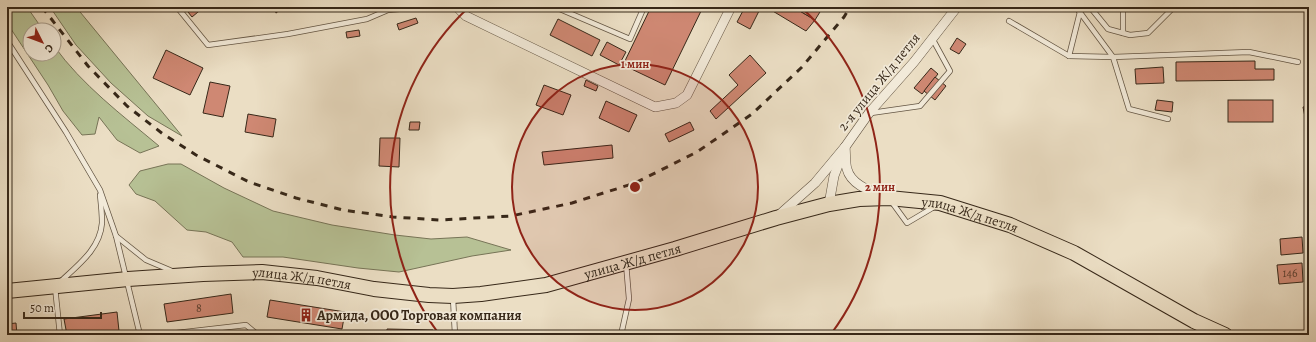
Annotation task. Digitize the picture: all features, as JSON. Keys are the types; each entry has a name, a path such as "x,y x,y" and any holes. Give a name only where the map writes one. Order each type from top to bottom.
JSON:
{"main road":[{"name":"улица Ж/д петля","path":"7,291 181,275 262,272 316,278 374,289 453,296 546,285 829,204 859,199 889,198 940,203 1010,225 1074,254 1194,322 1225,335"}],"street":[{"path":"457,7 466,16 655,107 676,103 687,95 731,7"},
{"name":"2-я улица Ж/д петля","path":"829,204 834,176 846,147 869,113 914,62 957,7"},
{"path":"846,147 847,170 854,181 864,188 889,198"},
{"path":"776,218 815,183 846,147"}],"lane":[{"path":"177,7 208,45 288,34 368,19 388,10 422,7"},
{"path":"555,7 630,39 644,7"},
{"path":"1076,7 1113,57 1129,109 1168,119"},
{"path":"1090,7 1108,29 1130,35 1148,33 1174,7"},
{"path":"1123,7 1123,33"},
{"path":"1069,56 1080,12"},
{"path":"1009,21 1069,56 1113,57 1249,52 1298,62"},
{"path":"869,113 920,106 950,71 932,38"},
{"path":"7,41 66,132 100,190 116,236 128,279 140,335"},
{"path":"60,335 55,286 85,259 97,243 102,224 100,190"},
{"path":"889,198 907,223 940,203"},
{"path":"116,236 146,260 181,275"},
{"path":"622,335 629,299 626,262"},
{"path":"453,296 455,335"},
{"path":"159,335 246,325 258,335"}],"green space":[{"path":"7,7 27,7 37,22 22,22 22,46 7,23"},
{"path":"50,7 76,7 182,136 148,116 111,83 76,45 62,25 62,22 60,22"},
{"path":"62,56 90,87 159,146 140,153 117,140 99,117 95,134 82,135 63,111 33,62 62,62"},
{"path":"168,164 181,164 224,188 273,211 332,225 395,235 431,239 467,237 511,250 472,256 399,272 358,268 283,257 243,257 232,242 206,232 187,230 155,201 136,194 129,185 140,171"}],"building":[{"path":"184,7 204,7 192,17"},
{"path":"651,7 703,7 665,85 623,65"},
{"path":"745,7 761,7 750,29 737,22"},
{"path":"766,7 793,7 815,20 806,31"},
{"path":"793,7 823,7 815,20"},
{"path":"416,18 418,23 399,30 397,24"},
{"path":"558,19 600,40 592,56 550,35"},
{"path":"359,30 360,36 347,38 346,32"},
{"path":"957,38 966,44 959,54 950,49"},
{"path":"607,42 626,52 619,65 600,55"},
{"path":"166,50 203,68 190,95 153,78"},
{"path":"750,55 766,73 716,119 710,111 738,85 729,75"},
{"path":"1255,61 1255,69 1274,69 1274,80 1176,81 1176,62"},
{"path":"1163,67 1164,83 1136,84 1135,69"},
{"path":"931,68 938,74 922,94 914,88"},
{"path":"935,77 946,86 935,100 924,91"},
{"path":"586,80 598,86 596,91 584,86"},
{"path":"210,82 230,86 223,117 203,113"},
{"path":"544,85 571,95 563,115 536,105"},
{"path":"1157,100 1173,102 1172,112 1155,110"},
{"path":"1228,100 1273,100 1273,122 1228,122"},
{"path":"606,101 637,115 629,132 599,118"},
{"path":"1309,106 1309,137 1303,107"},
{"path":"248,114 276,119 273,137 245,132"},
{"path":"410,122 420,122 419,130 409,130"},
{"path":"690,122 694,130 669,142 665,134"},
{"path":"380,138 400,138 399,167 379,166"},
{"path":"612,145 613,158 544,165 542,152"},
{"path":"1302,237 1303,253 1281,255 1280,239"},
{"path":"1302,263 1303,282 1279,284 1277,265"},
{"path":"231,294 233,313 167,322 164,304"},
{"name":"Армида, ООО Торговая компания","path":"270,300 345,312 342,329 267,317"},
{"path":"117,312 119,331 88,335 67,335 64,319"},
{"path":"16,323 17,335 7,335 7,324"},
{"path":"387,329 433,330 433,335 387,335"}],"railway":[{"path":"42,7 88,66 127,106 163,134 196,155 249,182 296,198 343,210 393,217 440,220 511,216 572,203 635,183 697,152 752,114 802,67 844,17 850,7"},
{"path":"273,7 280,16"}],"place":[{"name":"Армида, ООО Торговая компания","path":"306,315"}]}
